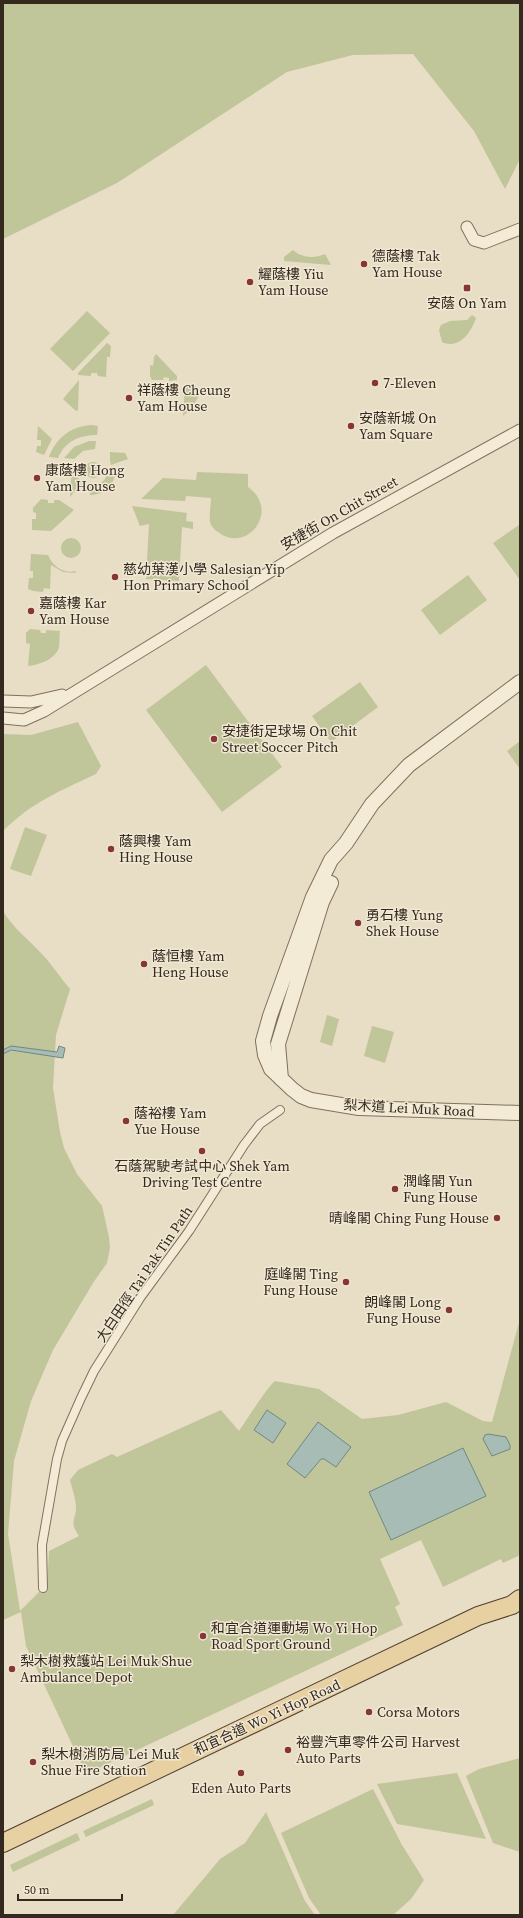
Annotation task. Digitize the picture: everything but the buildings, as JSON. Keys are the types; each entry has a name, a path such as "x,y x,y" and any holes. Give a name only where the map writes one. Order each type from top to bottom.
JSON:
{"main road":[{"name":"和宜合道 Wo Yi Hop Road","path":"3,1843 478,1616 517,1603"}],"street":[{"path":"467,227 474,240 484,244 520,229"},
{"name":"安捷街 On Chit Street","path":"3,718 17,720 28,718 53,706 333,533 520,430"},
{"name":"梨木道 Lei Muk Road","path":"520,682 408,765 372,804 346,842 331,860 313,897 270,1016 263,1041 265,1055 271,1069 281,1080 301,1096 311,1100 359,1108 520,1113"},
{"name":"安捷街 On Chit Street","path":"3,701 31,702 50,699 74,692"},
{"name":"大白田徑 Tai Pak Tin Path","path":"43,1588 42,1545 57,1459 62,1441 94,1371 140,1298 189,1231 244,1145 260,1124 280,1110"}],"green space":[{"path":"3,3 520,3 520,159 505,189 474,131 413,54 353,55 287,72 117,183 3,239"},
{"path":"293,250 300,255 308,257 317,257 325,254 331,265 284,261 284,257"},
{"path":"87,311 110,333 73,371 50,349"},
{"path":"472,315 476,318 468,334 464,338 454,344 442,342 439,330 441,325 450,321 467,320"},
{"path":"107,343 111,346 110,357 107,357 106,377 98,376 97,373 91,373 91,376 78,375 78,373"},
{"path":"156,354 177,376 177,380 169,381 169,378 164,377 163,380 152,380 150,376 150,365 153,366 154,357"},
{"path":"79,380 78,410 76,411 63,399"},
{"path":"185,385 194,385 202,391 191,409 183,416"},
{"path":"92,425 98,426 97,435 85,436 74,440 65,447 58,458 49,457 56,444 65,434 77,428"},
{"path":"38,426 52,439 44,455 36,452 37,446 41,446 41,440 37,440"},
{"path":"89,441 96,441 95,449 83,451 74,459 64,458 74,447"},
{"path":"110,452 125,453 128,459 111,465"},
{"path":"93,462 100,467 101,470 96,477 93,478 86,473 85,470 90,463"},
{"path":"72,465 76,465 75,474 82,483 70,497"},
{"path":"108,471 116,471 111,485 100,493 90,495 90,487 102,482"},
{"path":"197,472 248,474 248,487 257,496 261,507 261,517 256,527 249,534 240,538 229,538 214,529 210,522 211,498 186,496 185,501 141,499 163,478 196,480"},
{"path":"41,499 48,500 48,503 54,503 54,500 59,500 74,510 51,531 32,530 32,519 36,519 36,513 33,512 33,508"},
{"path":"132,506 187,513 186,521 193,522 193,529 182,527 179,581 146,579 149,524 140,526"},
{"path":"519,525 520,527 520,580 493,543"},
{"path":"67,538 75,538 81,544 81,552 75,558 67,558 61,552 61,544"},
{"path":"31,554 48,555 59,569 72,572 76,571 75,573 63,572 51,565 50,589 44,588 43,592 33,591 28,589 29,578 33,578 33,571 30,571"},
{"path":"468,575 487,600 440,635 421,610"},
{"path":"30,629 40,630 41,633 46,633 46,630 60,631 59,647 54,655 42,663 28,666 30,644 26,643 26,633"},
{"name":"安捷街足球場 On Chit Street Soccer Pitch","path":"206,665 282,767 222,812 146,710"},
{"path":"360,682 378,707 331,742 312,716"},
{"path":"78,722 101,766 96,774 47,798 25,812 3,831 3,734 31,735"},
{"path":"520,741 520,769 507,751"},
{"path":"25,827 47,835 31,876 10,869"},
{"path":"3,911 16,928 48,961 70,989 56,1035 53,1088 64,1148 77,1174 102,1206 110,1248 107,1263 93,1283 53,1350 31,1401 14,1461 8,1534 20,1611 42,1589 47,1589 49,1551 79,1536 73,1523 76,1505 70,1480 78,1470 112,1454 117,1457 221,1410 239,1431 262,1396 275,1381 319,1389 362,1419 398,1415 446,1402 483,1421 492,1422 520,1319 520,1555 503,1563 501,1559 443,1587 421,1540 380,1559 400,1604 395,1607 403,1625 86,1774 26,1646 21,1612 3,1620"},
{"path":"327,1015 339,1019 332,1046 320,1042"},
{"path":"372,1026 394,1032 385,1063 364,1056"},
{"path":"520,1758 520,1852 493,1843 466,1776 479,1769"},
{"path":"457,1773 486,1839 397,1824 377,1784"},
{"path":"373,1789 402,1845 424,1880 411,1899 393,1915 321,1915 309,1898 281,1833"},
{"path":"152,1799 154,1805 86,1837 83,1831"},
{"path":"266,1812 305,1901 315,1915 173,1915 220,1859 245,1843"},
{"path":"77,1833 80,1840 13,1872 10,1865"}],"water":[{"path":"11,1046 57,1052 59,1046 65,1048 63,1058 11,1050 3,1054 3,1050"},
{"path":"267,1410 286,1423 273,1443 254,1430"},
{"path":"318,1422 351,1447 336,1467 324,1459 321,1459 305,1478 287,1464"},
{"path":"488,1434 506,1437 510,1445 510,1449 492,1456 483,1439 485,1435"},
{"path":"463,1448 486,1496 391,1540 369,1492"}],"place":[{"name":"德蔭樓 Tak Yam House","path":"364,264"},
{"name":"耀蔭樓 Yiu Yam House","path":"250,282"},
{"name":"安蔭 On Yam","path":"467,288"},
{"name":"7-Eleven","path":"375,383"},
{"name":"祥蔭樓 Cheung Yam House","path":"129,398"},
{"name":"安蔭新城 On Yam Square","path":"351,426"},
{"name":"康蔭樓 Hong Yam House","path":"37,478"},
{"name":"慈幼葉漢小學 Salesian Yip Hon Primary School","path":"115,577"},
{"name":"嘉蔭樓 Kar Yam House","path":"31,611"},
{"name":"安捷街足球場 On Chit Street Soccer Pitch","path":"214,739"},
{"name":"蔭興樓 Yam Hing House","path":"111,849"},
{"name":"勇石樓 Yung Shek House","path":"358,923"},
{"name":"蔭恒樓 Yam Heng House","path":"144,964"},
{"name":"蔭裕樓 Yam Yue House","path":"126,1121"},
{"name":"石蔭駕駛考試中心 Shek Yam Driving Test Centre","path":"202,1151"},
{"name":"潤峰閣 Yun Fung House","path":"395,1189"},
{"name":"晴峰閣 Ching Fung House","path":"497,1218"},
{"name":"庭峰閣 Ting Fung House","path":"346,1282"},
{"name":"朗峰閣 Long Fung House","path":"449,1310"},
{"name":"和宜合道運動場 Wo Yi Hop Road Sport Ground","path":"203,1636"},
{"name":"梨木樹救護站 Lei Muk Shue Ambulance Depot","path":"12,1669"},
{"name":"Corsa Motors","path":"369,1712"},
{"name":"裕豐汽車零件公司 Harvest Auto Parts","path":"288,1750"},
{"name":"梨木樹消防局 Lei Muk Shue Fire Station","path":"33,1762"},
{"name":"Eden Auto Parts","path":"241,1773"}]}
